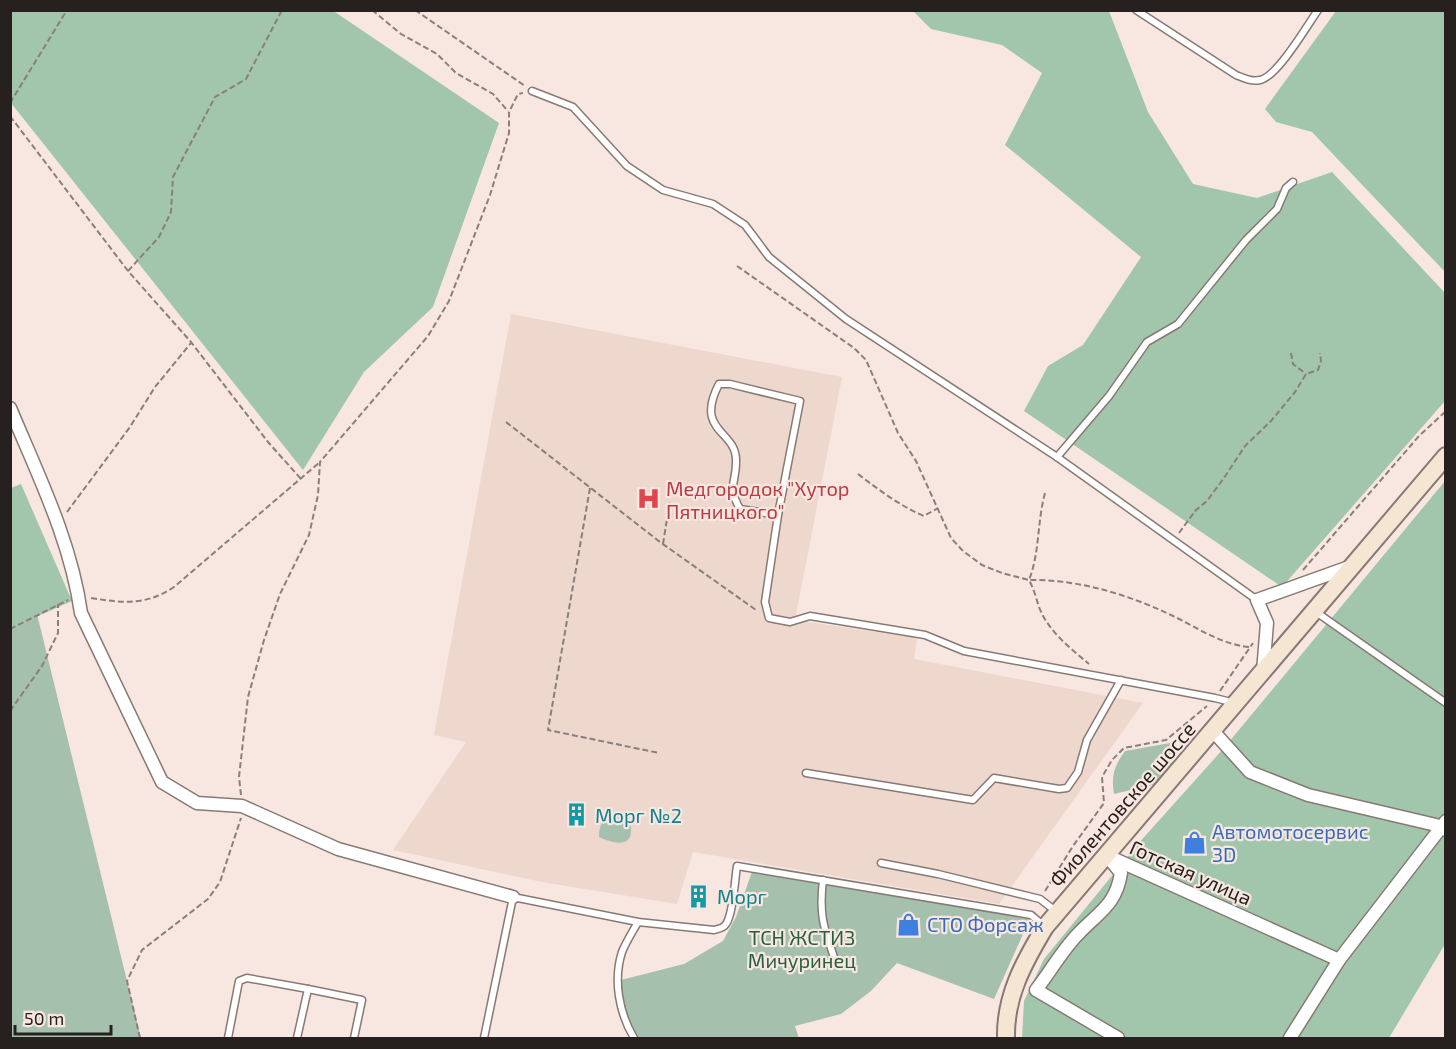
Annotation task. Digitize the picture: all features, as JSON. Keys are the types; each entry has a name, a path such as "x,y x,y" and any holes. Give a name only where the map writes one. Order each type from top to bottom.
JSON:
{"main road":[{"name":"Фиолентовское шоссе","path":"1006,1038 1005,1021 1014,983 1045,927 1446,456"}],"street":[{"path":"10,408 60,525 81,613 162,782 197,803 242,806 338,849 513,897"},
{"name":"Фиолентовское шоссе","path":"1257,600 1352,566"},
{"path":"1257,600 1267,623 1263,672"},
{"path":"1213,731 1250,772 1308,795 1444,826 1339,960 1290,1038"},
{"name":"Готская улица","path":"1106,855 1339,960"},
{"name":"Готская улица","path":"1106,855 1121,873 1119,887 1103,912 1078,934 1036,990 1118,1038"}],"lane":[{"path":"1136,10 1236,75 1252,81 1263,80 1288,55 1318,10"},
{"path":"532,92 573,107 627,166 663,190 713,204 745,225 770,258 846,319 1057,457 1257,600"},
{"path":"1057,457 1108,396 1147,342 1178,324 1246,240 1278,209 1286,188 1293,182"},
{"path":"778,515 740,509 732,496 732,479 736,459 732,446 720,433 711,416 711,398 719,384 730,384 800,401 778,515 765,602 769,618 790,622 810,616 925,635 964,651 1215,698 1227,701 1234,706"},
{"path":"1314,611 1446,703"},
{"path":"806,773 973,800 994,778 1059,789 1067,788 1077,772 1087,740 1121,680"},
{"path":"881,863 938,874 1040,899 1057,912"},
{"path":"484,1038 513,897 638,922 714,930 721,929 730,915 737,866 1031,915 1045,927"},
{"path":"824,880 820,904 821,917 834,957"},
{"path":"634,1038 624,1023 618,986 622,952 638,922"},
{"path":"228,1038 239,981 247,978 362,1000 354,1038"},
{"path":"297,1038 308,989"}],"path":[{"path":"10,103 67,10"},
{"path":"128,271 159,237 171,212 173,177 215,97 246,79 282,10"},
{"path":"372,10 401,34 437,54 456,73 493,94 509,112"},
{"path":"415,10 532,92"},
{"path":"10,629 58,604 78,597 136,603 159,597 174,587 320,462 428,336 449,301 489,195 509,133 509,112 518,94 532,92"},
{"path":"10,116 128,271 191,342 268,442 301,479"},
{"path":"737,266 854,348 866,360 898,433 916,461 951,538 963,551 982,565 1002,573 1029,580 1088,586 1137,600 1220,640 1238,646 1250,646"},
{"path":"60,525 68,510 130,427 155,387 191,342"},
{"path":"1291,353 1293,364 1306,374"},
{"path":"1174,540 1196,510 1207,501 1245,446 1271,421 1295,392 1306,374 1318,370 1321,361 1320,353"},
{"path":"1302,570 1419,436 1446,411"},
{"path":"506,422 663,544 769,618"},
{"path":"140,1038 127,981 142,950 208,899 220,882 241,822 242,806 238,777 248,697 280,594 309,535 318,495 320,462"},
{"path":"858,474 883,494 924,516 938,508"},
{"path":"590,488 548,730 659,753"},
{"path":"1029,580 1035,565 1041,508 1045,493"},
{"path":"663,544 670,500"},
{"path":"1029,580 1040,608 1063,642 1105,677"},
{"path":"10,711 42,666 58,633 58,604"},
{"path":"1040,899 1073,846 1104,804 1102,777 1112,760 1124,748 1166,740 1215,698 1267,623"}],"shaded area":[{"name":"Медгородок \"Хутор Пятницкого\"","path":"511,314 842,377 795,620 917,638 914,659 1143,703 999,904 693,852 677,904 542,882 393,850 466,742 434,735"}],"green space":[{"path":"332,10 499,123 433,307 364,372 303,470 11,103 11,11"},
{"path":"913,11 1109,11 1148,112 1193,184 1257,198 1332,172 1445,293 1445,401 1282,587 1024,411 1048,366 1083,345 1141,257 1005,145 1042,73 1002,45 931,29"},
{"path":"1336,11 1445,11 1445,272 1312,132 1276,122 1265,109"},
{"path":"1445,481 1445,944 1389,1038 1022,1038 1024,1001 1044,959 1137,845 1224,748"},
{"path":"21,484 72,601 11,628 11,488"},
{"path":"11,508 141,1038 11,1038"},
{"path":"1170,743 1171,768 1165,782 1114,794 1114,771 1125,751"},
{"path":"613,815 623,817 630,822 630,836 623,842 612,842 599,837 602,823"},
{"name":"ТСН ЖСТИЗ Мичуринец","path":"754,866 1036,912 1027,925 994,999 897,963 871,991 841,1014 795,1026 799,1038 637,1038 626,1021 621,980 684,964 723,941 736,917"}],"place":[{"name":"Медгородок \"Хутор Пятницкого\"","path":"648,499"},
{"name":"Морг №2","path":"577,815"},
{"name":"Автомотосервис 3D","path":"1194,842"},
{"name":"Морг","path":"699,896"},
{"name":"СТО Форсаж","path":"909,924"}]}
